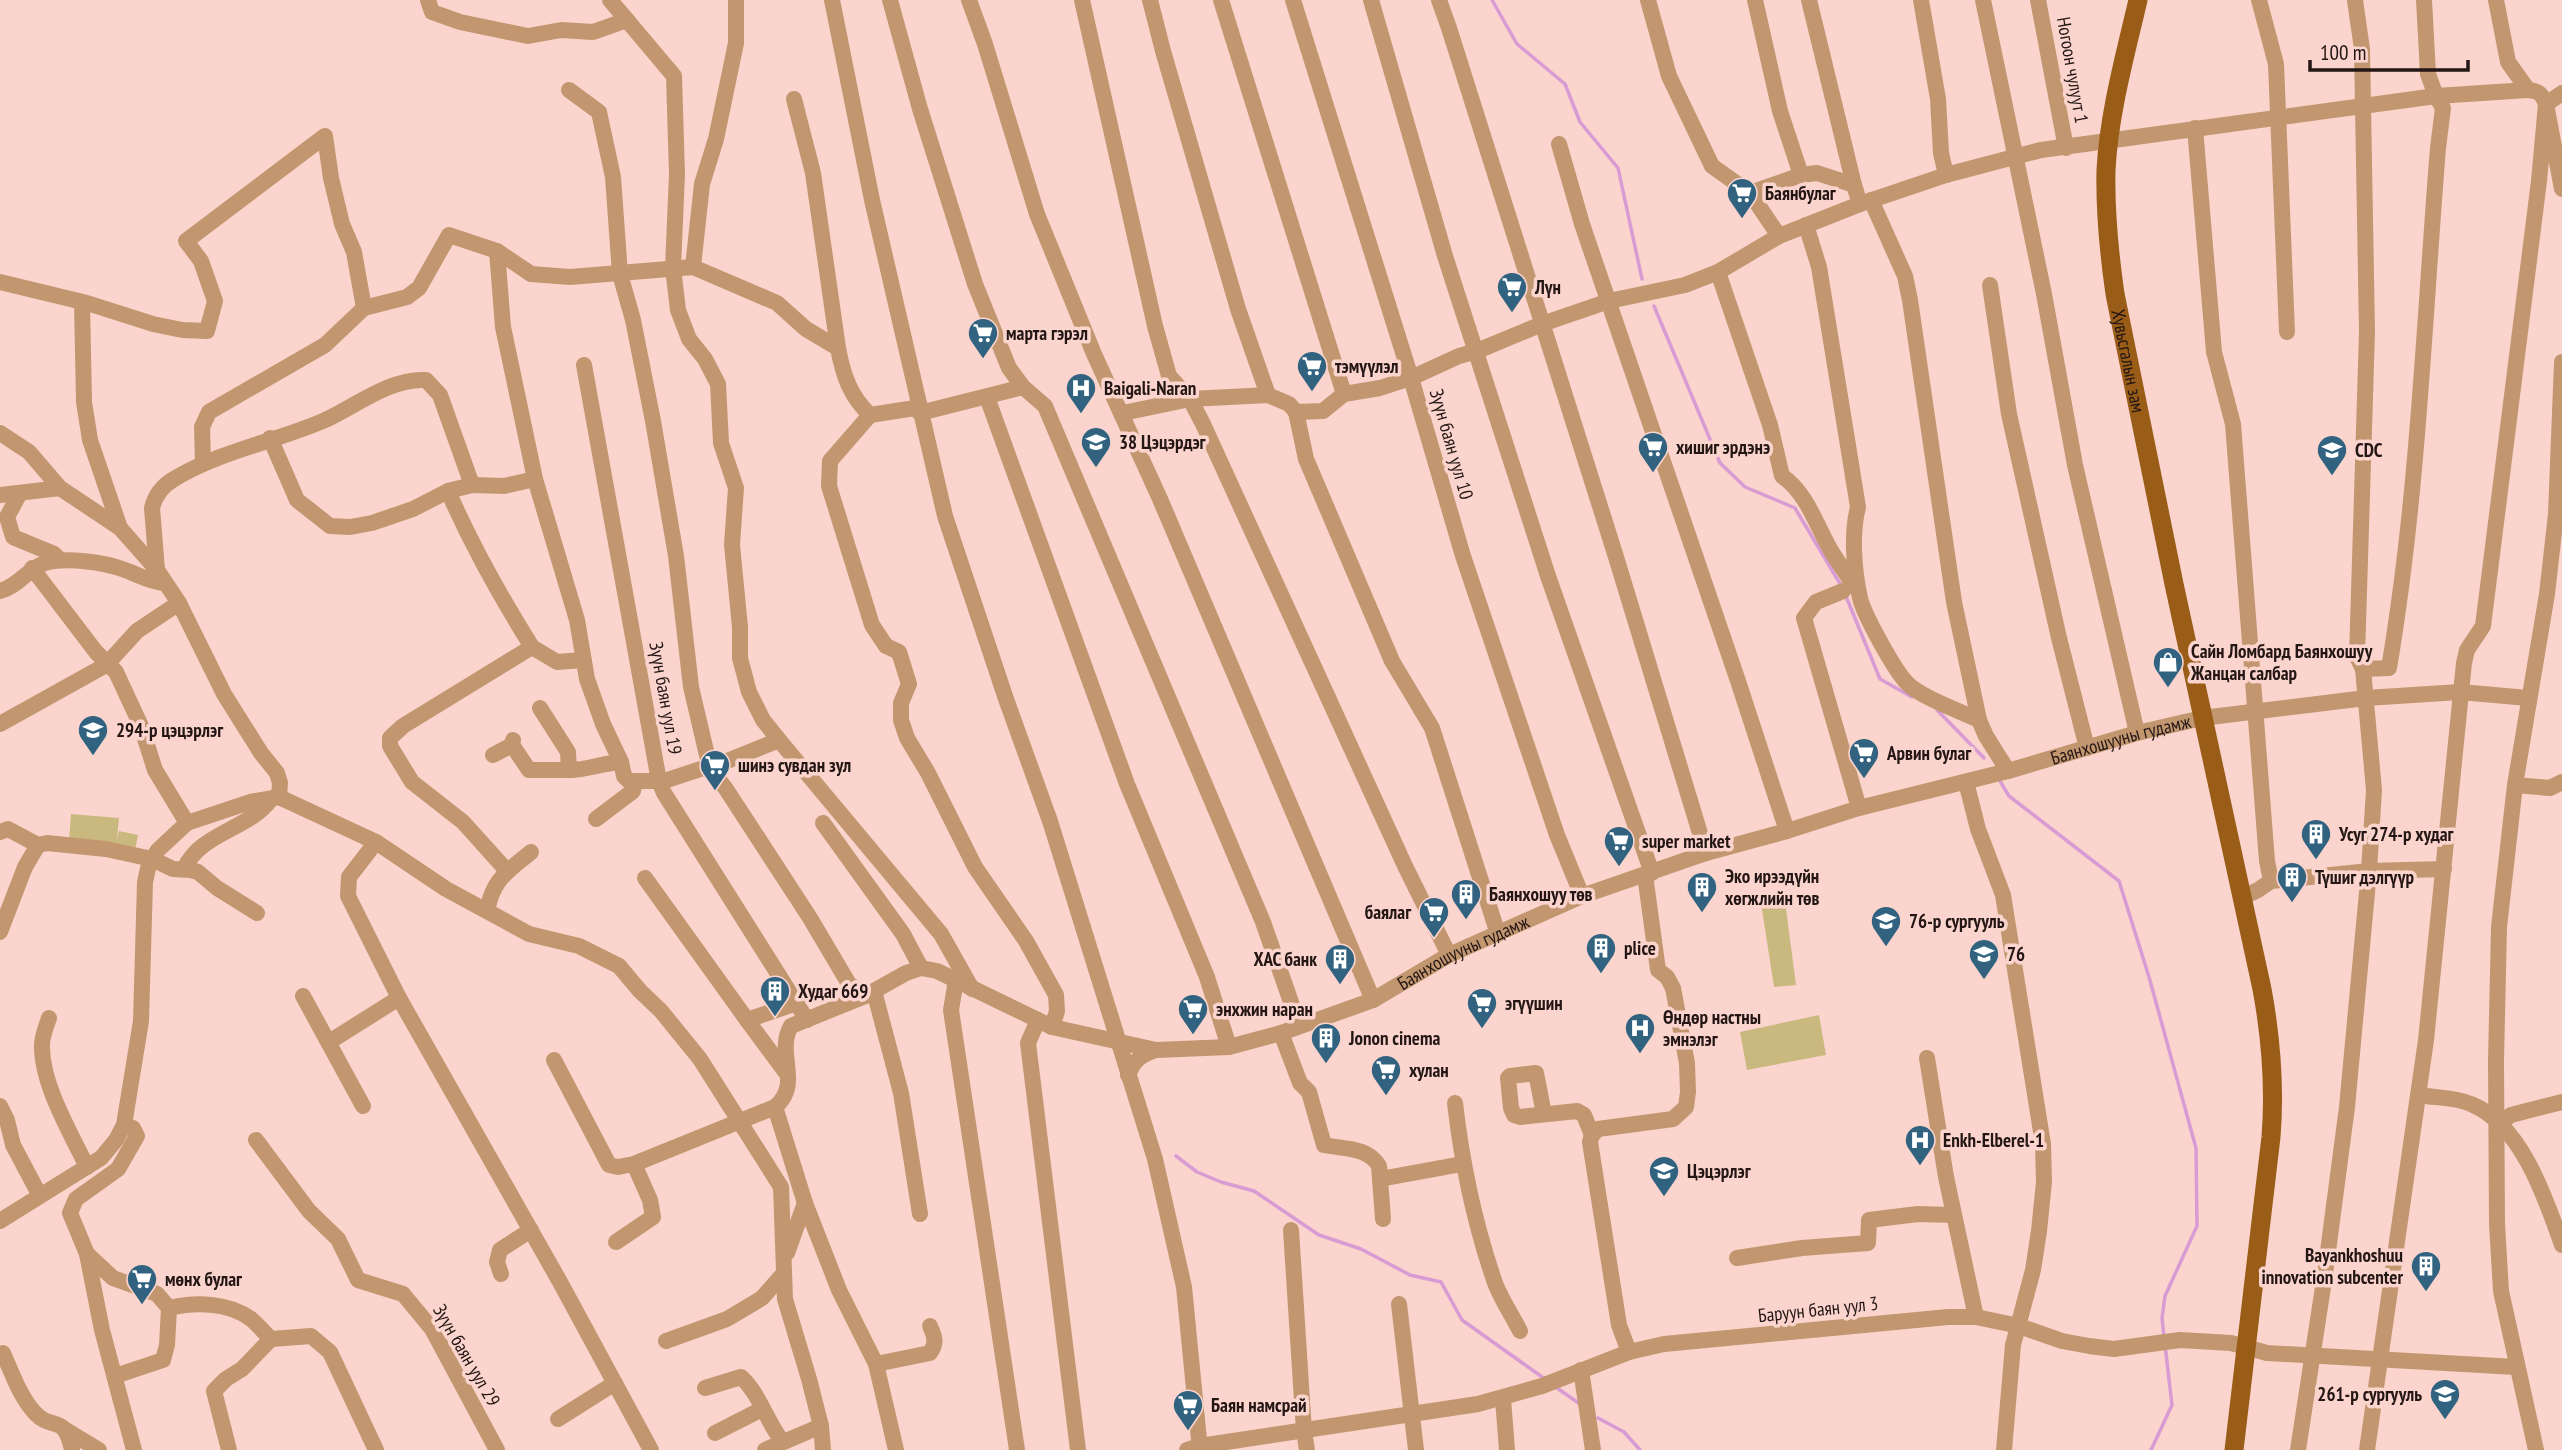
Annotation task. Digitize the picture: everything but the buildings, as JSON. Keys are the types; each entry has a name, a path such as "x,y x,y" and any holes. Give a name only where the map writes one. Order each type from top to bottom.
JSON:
{"main road":[{"name":"Хувьсгалын зам","path":"2138,0 2109,140 2106,219 2115,294 2202,718"},
{"name":"Баянхошууны гудамж","path":"2202,718 2243,897 2268,1023 2273,1094 2269,1163 2234,1450"}],"street":[{"path":"428,0 432,12 460,22 528,36 561,30 593,32 627,20"},
{"path":"610,0 674,76 677,174 673,268 678,310 689,339 705,359 718,384 721,443 736,488 732,545 740,626 740,658 749,692 763,720 941,934 972,989"},
{"path":"693,267 702,184 716,139 736,43 736,0"},
{"path":"834,0 869,187 945,516 1050,821 1155,1159 1184,1287 1196,1449"},
{"path":"890,0 919,108 975,284 1009,368 1023,387 1045,407 1263,922 1299,1025"},
{"path":"969,0 1037,214 1094,354 1123,413 1373,1000"},
{"path":"1082,0 1158,339 1169,376 1190,399 1405,866 1449,955"},
{"path":"1150,0 1238,309 1268,394"},
{"path":"1221,0 1344,394"},
{"name":"Зүүн баян уул 10","path":"1293,0 1411,377 1463,556 1558,835 1582,896"},
{"path":"1371,0 1441,242 1548,576 1649,874 1658,970 1667,977 1673,988 1687,1063 1686,1107 1673,1119 1598,1129 1590,1142 1619,1325 1629,1352"},
{"path":"1439,0 1706,853"},
{"path":"1648,0 1669,76 1712,166 1750,193 1779,236"},
{"path":"1755,0 1780,111 1801,176"},
{"path":"1809,0 1854,184 1905,276 1954,602 1979,720 1998,774"},
{"path":"1921,0 1938,99 1945,175"},
{"path":"1983,0 2075,465 2137,733"},
{"name":"Ногоон чулуут 1","path":"2039,0 2066,148"},
{"path":"2259,0 2276,64 2287,332"},
{"path":"2298,1450 2347,1107 2374,790 2363,669 2357,657 2367,332 2362,49 2355,0"},
{"path":"2363,669 2389,668 2398,615 2443,108 2428,74 2424,0"},
{"path":"2496,0 2508,62 2528,90"},
{"path":"569,90 600,112 613,177 620,274 633,320 653,421 677,556 691,687 710,767 810,918 849,984 869,994 901,1093 920,1214"},
{"path":"1296,412 1323,411 1344,394 1411,377 1542,324 1609,301 1685,285 1718,272 1779,236 1805,225 1945,175 2016,156 2109,140 2436,96 2536,90 2557,99"},
{"path":"794,99 813,173 844,378 858,404 870,415"},
{"path":"2557,99 2562,189"},
{"path":"2367,1450 2419,1094 2460,692 2467,650 2483,626 2539,181 2557,99"},
{"path":"2195,128 2214,352 2232,424 2271,881"},
{"path":"0,282 153,324 182,330 207,331 215,300 201,261 186,241 325,136 342,224 355,252 364,308"},
{"path":"1559,144 1582,224 1787,831"},
{"path":"1750,193 1817,173 1854,184"},
{"path":"1805,225 1819,267 1858,508 1853,524 1861,601"},
{"path":"204,463 202,427 209,412 325,345 364,308 407,297 419,288 449,235 497,251 531,274 570,277 693,267 777,303 806,329 838,348"},
{"path":"497,251 503,327 535,479 578,620 583,660 596,706 621,762 624,776 629,781 659,781 710,767 779,740"},
{"path":"1718,272 1770,425 1782,475 1794,484 1832,552 1847,572 1889,656 1907,684 1979,720"},
{"path":"1990,285 2009,414 2059,638 2087,748"},
{"path":"82,303 84,402 90,439 120,528"},
{"path":"2536,1450 2501,1291 2497,1224 2499,927 2515,785 2547,594 2556,514 2562,362"},
{"name":"Зүүн баян уул 19","path":"584,365 659,781 807,1020"},
{"path":"161,576 152,519 155,498 163,487 204,463 322,421 371,396 414,379 426,380 440,395 472,485"},
{"path":"920,413 1023,387"},
{"path":"1123,413 1190,399 1268,394 1289,404 1296,412 1306,459 1392,661 1432,728 1498,934"},
{"path":"987,397 1128,784 1207,977 1229,1047"},
{"path":"920,413 915,408 870,415 830,461 829,486 872,625 886,646 900,652 906,671 909,684 901,704 901,720 907,738 975,867 1026,941 1056,995 1057,1011 1028,1043 1077,1450"},
{"path":"0,433 29,452 60,488 120,528 161,576 179,603 224,694 276,773 280,783 275,798 263,810 210,840 190,857 184,869"},
{"path":"270,438 297,500 330,526 350,527 372,523 413,509 448,491 472,485 504,485 535,479"},
{"path":"0,495 60,488"},
{"path":"448,491 470,540 532,647 557,662 583,660"},
{"path":"20,494 7,517 13,537 54,554 60,560"},
{"path":"0,591 23,580 32,568 60,560 104,564 145,579 161,576"},
{"path":"32,568 106,664 116,672 141,726 155,770 187,823"},
{"path":"1843,591 1816,602 1804,618 1859,808"},
{"path":"0,724 106,664 137,631 179,603"},
{"path":"507,872 463,822 412,782 390,746 390,738 403,726 532,647"},
{"path":"2202,718 2366,698 2460,692 2528,698"},
{"path":"540,708 568,752 571,770"},
{"name":"Баянхошууны гудамж","path":"921,968 937,971 1045,1023 1156,1051 1229,1047 1281,1033 1373,1000 1449,955 1582,896 1706,853 1859,808 1998,774 2137,733 2202,718"},
{"path":"493,755 512,742 529,770 582,770 608,762 621,762"},
{"path":"596,819 633,791 635,781"},
{"path":"1966,782 1978,829 2003,895 2043,1144 2044,1182 2039,1231 2033,1270 2012,1359 2004,1450"},
{"path":"2515,785 2550,788 2562,782"},
{"path":"0,1220 109,1151 124,1125 141,1021 145,882 152,859 165,841 187,823 224,810 275,798 376,842 446,889 529,934 579,946 619,966 661,1011 700,1059 781,1187 785,1299 821,1426 822,1450"},
{"path":"554,1060 609,1164 618,1167 634,1164 775,1107 785,1099 789,1085 786,1035 791,1026 869,994 906,973 921,968 903,934 823,823"},
{"path":"0,832 8,829 38,845 47,843 106,849 152,859 169,867 198,872 217,888 257,913"},
{"path":"376,842 349,877 348,895 399,998 531,1230 650,1450"},
{"path":"0,932 25,867 38,845"},
{"path":"487,911 491,890 531,852"},
{"path":"2243,897 2271,881 2369,871 2444,869"},
{"path":"645,878 788,1074"},
{"path":"956,980 951,1010 1017,1450"},
{"path":"303,996 363,1106"},
{"path":"329,1042 399,998"},
{"path":"747,1020 797,1003"},
{"path":"49,1018 42,1041 42,1059 60,1109 87,1167"},
{"path":"1281,1033 1300,1083 1309,1092 1324,1145 1368,1153 1378,1166 1383,1219"},
{"path":"1128,1075 1138,1058 1156,1051"},
{"path":"1927,1058 1953,1214 1976,1317"},
{"path":"2419,1094 2475,1105 2498,1121 2530,1165 2543,1190 2562,1245"},
{"path":"2498,1121 2562,1102"},
{"path":"1455,1103 1462,1164 1496,1286 1520,1331"},
{"path":"0,1106 7,1120 13,1145 40,1196"},
{"path":"775,1107 805,1203 839,1290 876,1364 896,1450"},
{"path":"1544,1114 1577,1111 1584,1115 1592,1135"},
{"path":"119,1450 134,1450 102,1330 87,1254 70,1213 76,1199 118,1169 137,1136 133,1128 124,1125"},
{"name":"Зүүн баян уул 29","path":"256,1140 309,1211 338,1239 358,1280 403,1294 432,1329 497,1450"},
{"path":"616,1242 651,1221 653,1217 650,1200 634,1164"},
{"path":"1380,1179 1462,1164"},
{"path":"666,1341 727,1319 762,1297 784,1268 805,1203"},
{"path":"1737,1258 1802,1248 1868,1243 1869,1220 1918,1214 1953,1214"},
{"path":"501,1275 497,1262 500,1250 531,1230"},
{"path":"1291,1230 1307,1450"},
{"path":"87,1254 113,1278 157,1294 169,1308 167,1345 163,1360 115,1376"},
{"path":"169,1308 198,1303 235,1310 252,1320 271,1339"},
{"path":"1399,1304 1416,1450"},
{"name":"Баруун баян уул 3","path":"1196,1449 1503,1399 1629,1352 1664,1344 1948,1317 1976,1317 2019,1326 2063,1341 2114,1349 2180,1340 2231,1343 2267,1353 2516,1367"},
{"path":"876,1364 930,1353 935,1346 930,1326"},
{"path":"229,1450 214,1391 242,1369 271,1339 311,1336 330,1353 376,1450"},
{"path":"3,1353 27,1403 38,1416 60,1424 99,1450"},
{"path":"1581,1370 1593,1450"},
{"path":"705,1388 741,1377 749,1384 770,1425 782,1441"},
{"path":"558,1419 615,1383"},
{"path":"1503,1399 1507,1450"},
{"path":"716,1433 762,1409"},
{"path":"765,1450 821,1426"},
{"path":"66,1430 72,1450"}],"shaded area":[{"path":"71,814 119,818 117,840 119,831 138,835 135,850 69,842"},
{"path":"1785,901 1796,985 1774,987 1761,903"},
{"path":"1819,1015 1826,1055 1747,1070 1740,1032"}],"waterway":[{"path":"1492,0 1517,44 1565,84 1580,122 1618,168 1642,279"},
{"path":"1654,306 1720,463 1745,487 1795,508 1842,587"},
{"path":"1845,594 1880,679 1912,697"},
{"path":"1937,710 1984,758"},
{"path":"2000,781 2009,796 2119,881 2149,977 2196,1148 2197,1226 2165,1296 2162,1318 2164,1337"},
{"path":"1176,1156 1197,1172 1254,1191 1319,1235 1361,1249 1410,1275 1441,1282 1462,1320 1545,1379"},
{"path":"2151,1450 2172,1405 2165,1345"},
{"path":"1554,1386 1580,1404"},
{"path":"1598,1418 1624,1432 1640,1450"}],"place":[{"name":"Баянбулаг","path":"1742,220"},
{"name":"Лүн","path":"1512,314"},
{"name":"марта гэрэл","path":"983,360"},
{"name":"тэмүүлэл","path":"1312,393"},
{"name":"Baigali-Naran","path":"1081,415"},
{"name":"38 Цэцэрдэг","path":"1096,469"},
{"name":"хишиг эрдэнэ","path":"1653,474"},
{"name":"CDC","path":"2332,477"},
{"name":"Сайн Ломбард Баянхошуу Жанцан салбар","path":"2168,689"},
{"name":"294-р цэцэрлэг","path":"93,757"},
{"name":"Арвин булаг","path":"1864,780"},
{"name":"шинэ сувдан зул","path":"715,792"},
{"name":"Усуг 274-р худаг","path":"2316,861"},
{"name":"super market","path":"1619,868"},
{"name":"Түшиг дэлгүүр","path":"2292,904"},
{"name":"Эко ирээдүйн хөгжлийн төв","path":"1702,914"},
{"name":"Баянхошуу төв","path":"1466,921"},
{"name":"баялаг","path":"1434,939"},
{"name":"76-р сургууль","path":"1886,948"},
{"name":"plice","path":"1601,975"},
{"name":"76","path":"1984,981"},
{"name":"ХАС банк","path":"1340,986"},
{"name":"Худаг 669","path":"775,1018"},
{"name":"эгүүшин","path":"1482,1030"},
{"name":"энхжин наран","path":"1193,1036"},
{"name":"Өндөр настны эмнэлэг","path":"1640,1055"},
{"name":"Jonon cinema","path":"1326,1065"},
{"name":"хулан","path":"1386,1097"},
{"name":"Enkh-Elberel-1","path":"1920,1167"},
{"name":"Цэцэрлэг","path":"1664,1198"},
{"name":"Bayankhoshuu innovation subcenter","path":"2426,1293"},
{"name":"мөнх булаг","path":"142,1306"},
{"name":"261-р сургууль","path":"2445,1421"},
{"name":"Баян намсрай","path":"1188,1432"}]}
